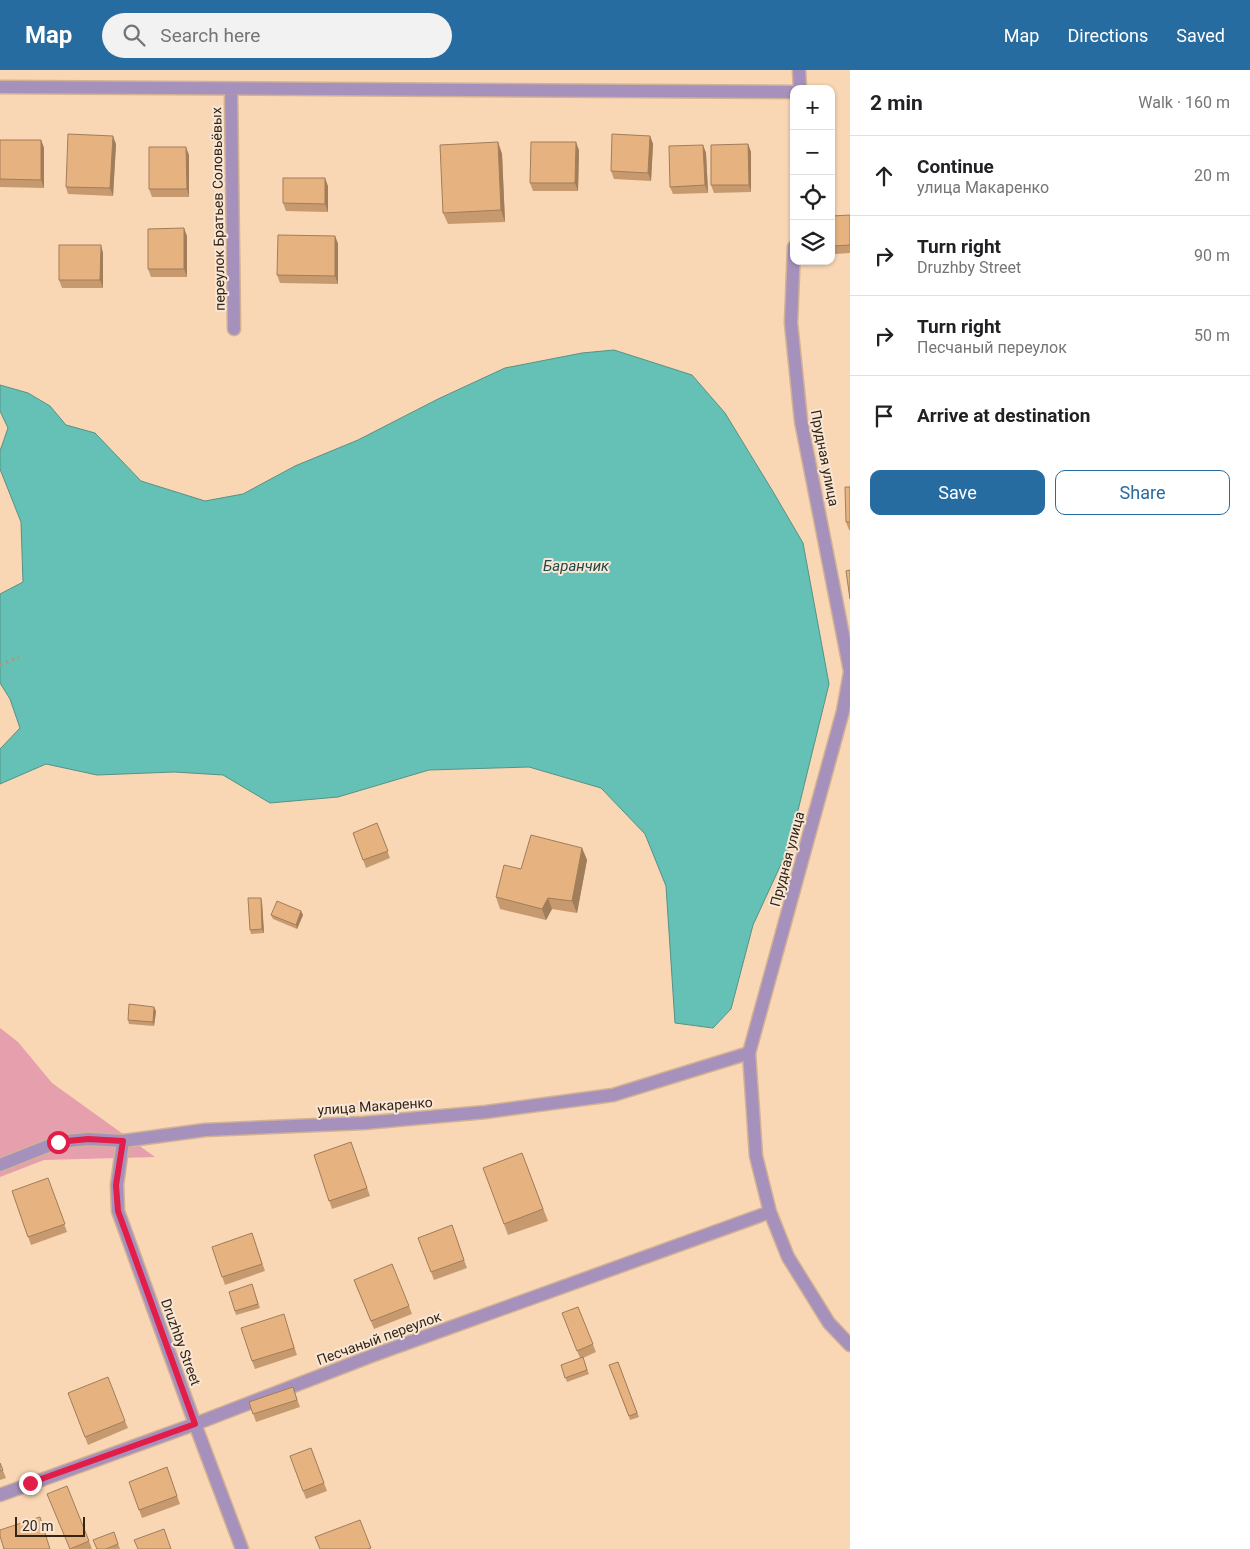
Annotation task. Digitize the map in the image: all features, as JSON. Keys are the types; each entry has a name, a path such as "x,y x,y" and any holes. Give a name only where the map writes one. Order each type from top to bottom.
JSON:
{"street":[{"path":"799,70 800,85"},
{"path":"0,88 790,92"},
{"name":"переулок Братьев Соловьёвых","path":"232,89 234,329"},
{"name":"Прудная улица","path":"793,265 791,323 801,421 850,672 843,710 749,1053 756,1156 770,1212 788,1257 829,1323 850,1344"},
{"name":"улица Макаренко","path":"0,1165 58,1142 88,1139 123,1141 205,1130 364,1123 486,1112 612,1095 749,1053"},
{"name":"Druzhby Street","path":"123,1141 116,1185 118,1211 242,1549"},
{"name":"Песчаный переулок","path":"0,1494 195,1424 374,1355 770,1212"}],"path":[{"path":"0,665 19,657"}],"shaded area":[{"path":"0,1028 18,1042 52,1083 155,1157 44,1160 0,1177"}],"water":[{"name":"Баранчик","path":"614,350 692,375 725,413 803,543 829,684 789,847 753,925 731,1009 713,1028 675,1023 666,886 645,834 601,788 529,767 429,770 338,797 270,803 223,775 174,772 97,775 46,764 0,784 0,749 20,728 10,699 0,683 0,594 23,582 21,522 0,469 0,451 8,428 0,411 0,385 28,393 50,406 66,425 95,433 141,481 205,501 243,494 295,466 358,440 438,399 505,368 582,353"}],"building":[{"path":"68,134 113,136 110,188 66,187"},
{"path":"612,134 650,136 648,173 611,171"},
{"path":"0,140 41,140 41,180 0,179"},
{"path":"498,142 501,210 443,213 440,145"},
{"path":"531,142 576,142 575,183 530,183"},
{"path":"748,144 749,185 711,185 711,145"},
{"path":"703,145 705,185 670,187 669,146"},
{"path":"149,147 186,147 187,189 149,189"},
{"path":"283,178 325,178 325,204 283,203"},
{"path":"850,215 850,245 835,246 835,216"},
{"path":"184,228 184,269 148,269 148,229"},
{"path":"278,235 335,236 335,276 277,275"},
{"path":"59,245 101,245 100,280 59,280"},
{"path":"845,487 850,487 850,522 846,522"},
{"path":"850,570 850,599 846,571"},
{"path":"377,823 388,851 363,860 353,833"},
{"path":"531,835 582,848 572,901 548,898 542,909 496,897 504,865 521,869"},
{"path":"248,898 261,898 262,929 250,930"},
{"path":"277,901 301,911 296,925 271,915"},
{"path":"129,1004 154,1007 153,1022 128,1020"},
{"path":"351,1142 367,1188 329,1201 314,1155"},
{"path":"522,1153 543,1209 504,1224 483,1168"},
{"path":"48,1178 65,1224 28,1237 12,1191"},
{"path":"452,1225 464,1260 431,1272 418,1238"},
{"path":"252,1233 262,1264 222,1277 212,1247"},
{"path":"392,1264 409,1306 371,1321 354,1280"},
{"path":"252,1284 258,1304 235,1311 229,1292"},
{"path":"578,1307 593,1344 577,1351 562,1313"},
{"path":"284,1314 294,1348 252,1361 241,1328"},
{"path":"583,1357 587,1370 565,1378 561,1365"},
{"path":"618,1362 637,1413 629,1416 609,1365"},
{"path":"108,1377 125,1421 85,1437 68,1393"},
{"path":"293,1387 297,1400 253,1414 249,1402"},
{"path":"311,1448 324,1483 303,1491 290,1456"},
{"path":"167,1467 177,1496 139,1510 129,1482"},
{"path":"67,1486 89,1541 70,1549 47,1494"},
{"path":"40,1517 50,1549 4,1549 0,1530"},
{"path":"360,1520 371,1548 320,1549 315,1537"},
{"path":"164,1529 171,1549 138,1549 134,1540"},
{"path":"114,1532 118,1544 106,1549 97,1549 93,1540"}],"route":[{"path":"30,1483 195,1424 118,1211 116,1185 123,1141 88,1139 58,1142"}]}
